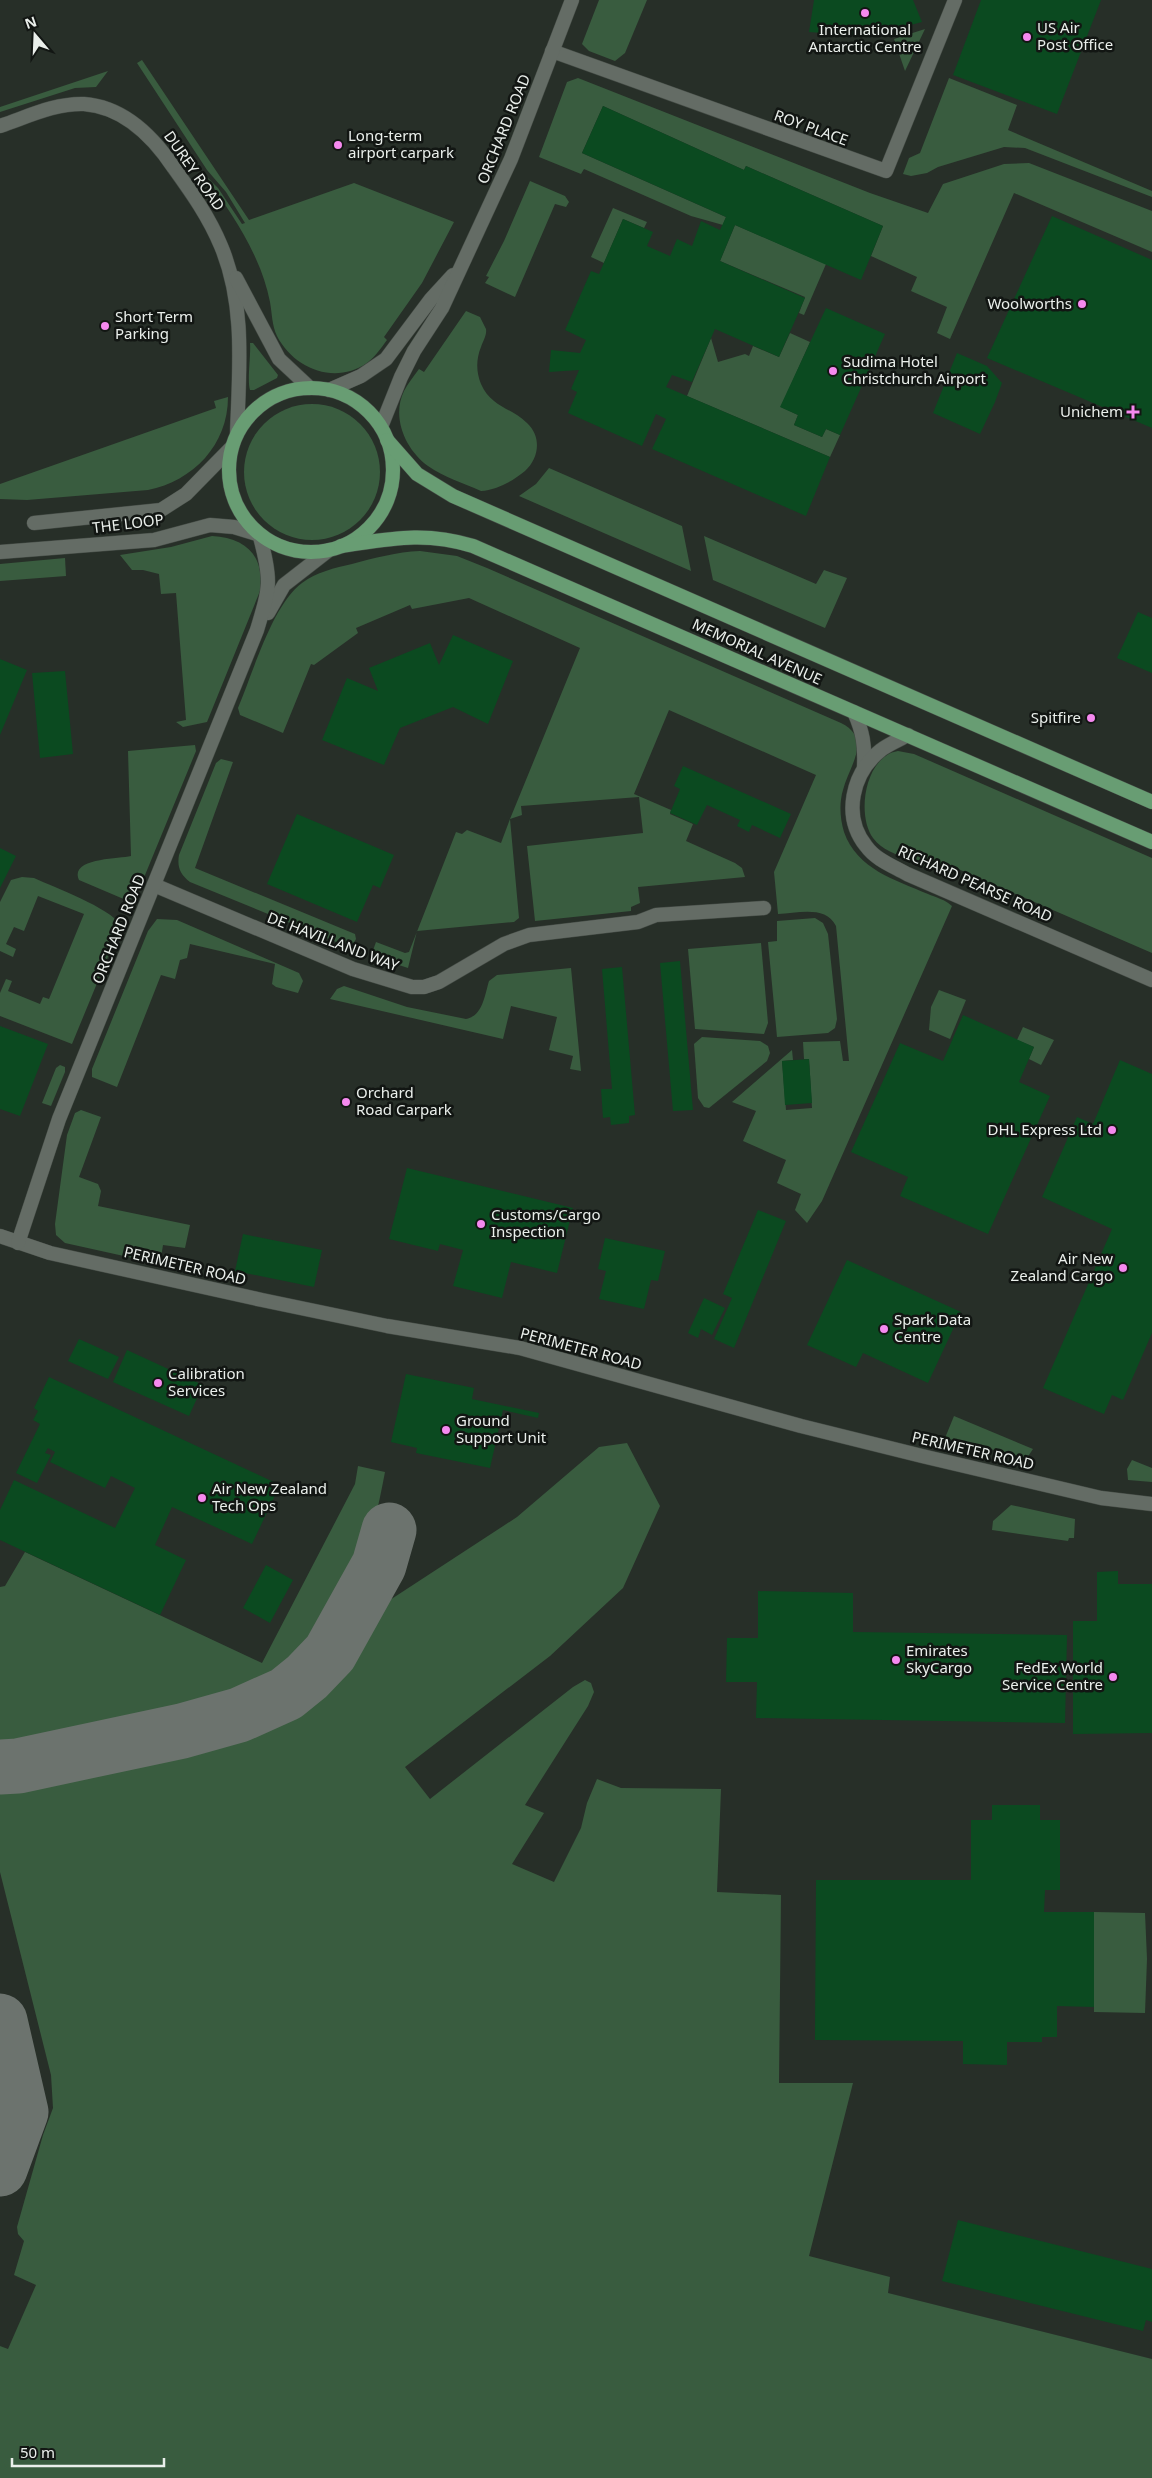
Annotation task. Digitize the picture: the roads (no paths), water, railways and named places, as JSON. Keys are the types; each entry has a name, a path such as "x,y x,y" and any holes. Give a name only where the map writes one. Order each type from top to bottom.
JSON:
{"main road":[{"path":"310,388 329,390 362,405 381,427 387,440 393,471 386,502 368,529 335,548 304,551 292,550 258,536 241,513 231,488 229,474 234,441 255,410 281,394 310,388"},
{"name":"MEMORIAL AVENUE","path":"387,440 417,474 431,484 477,507 1152,802"},
{"name":"MEMORIAL AVENUE","path":"335,548 398,537 429,536 451,539 474,546 1152,842"}],"street":[{"name":"ORCHARD ROAD","path":"381,427 406,368 442,308 512,160 572,0"},
{"name":"ROY PLACE","path":"552,51 886,171 955,0"},
{"name":"DUREY ROAD","path":"0,126 52,108 70,105 101,107 128,120 151,138 168,159 204,212 227,262 275,353 310,388"},
{"name":"DUREY ROAD","path":"227,262 239,324 234,441"},
{"name":"ORCHARD ROAD","path":"329,390 361,376 386,358 431,299 460,267"},
{"name":"THE LOOP","path":"34,523 161,510 171,506 186,494 234,441"},
{"name":"THE LOOP","path":"0,552 154,540 210,525 234,527 258,536"},
{"name":"ORCHARD ROAD","path":"18,1244 59,1119 257,630 270,585 270,575 258,536"},
{"name":"ORCHARD ROAD","path":"257,630 284,585 335,548"},
{"name":"RICHARD PEARSE ROAD","path":"854,712 864,737 864,767 855,790 852,808 853,821 866,847 879,859 916,878 1152,980"},
{"name":"RICHARD PEARSE ROAD","path":"864,767 881,750 908,735"},
{"name":"DE HAVILLAND WAY","path":"154,885 346,966 412,987 424,987 439,982 504,944 529,935 638,922 656,915 764,908"},
{"name":"PERIMETER ROAD","path":"0,1236 18,1244 50,1253 262,1300 387,1326 520,1348 793,1424 913,1454 1092,1496 1152,1504"}],"place":[{"name":"International Antarctic Centre","path":"865,13"},
{"name":"US Air Post Office","path":"1027,37"},
{"name":"Long-term airport carpark","path":"338,145"},
{"name":"Woolworths","path":"1082,304"},
{"name":"Short Term Parking","path":"105,326"},
{"name":"Sudima Hotel Christchurch Airport","path":"833,371"},
{"name":"Unichem","path":"1133,412"},
{"name":"Spitfire","path":"1091,718"},
{"name":"Orchard Road Carpark","path":"346,1102"},
{"name":"DHL Express Ltd","path":"1112,1130"},
{"name":"Customs/Cargo Inspection","path":"481,1224"},
{"name":"Air New Zealand Cargo","path":"1123,1268"},
{"name":"Spark Data Centre","path":"884,1329"},
{"name":"Calibration Services","path":"158,1383"},
{"name":"Ground Support Unit","path":"446,1430"},
{"name":"Air New Zealand Tech Ops","path":"202,1498"},
{"name":"Emirates SkyCargo","path":"896,1660"},
{"name":"FedEx World Service Centre","path":"1113,1677"}]}
